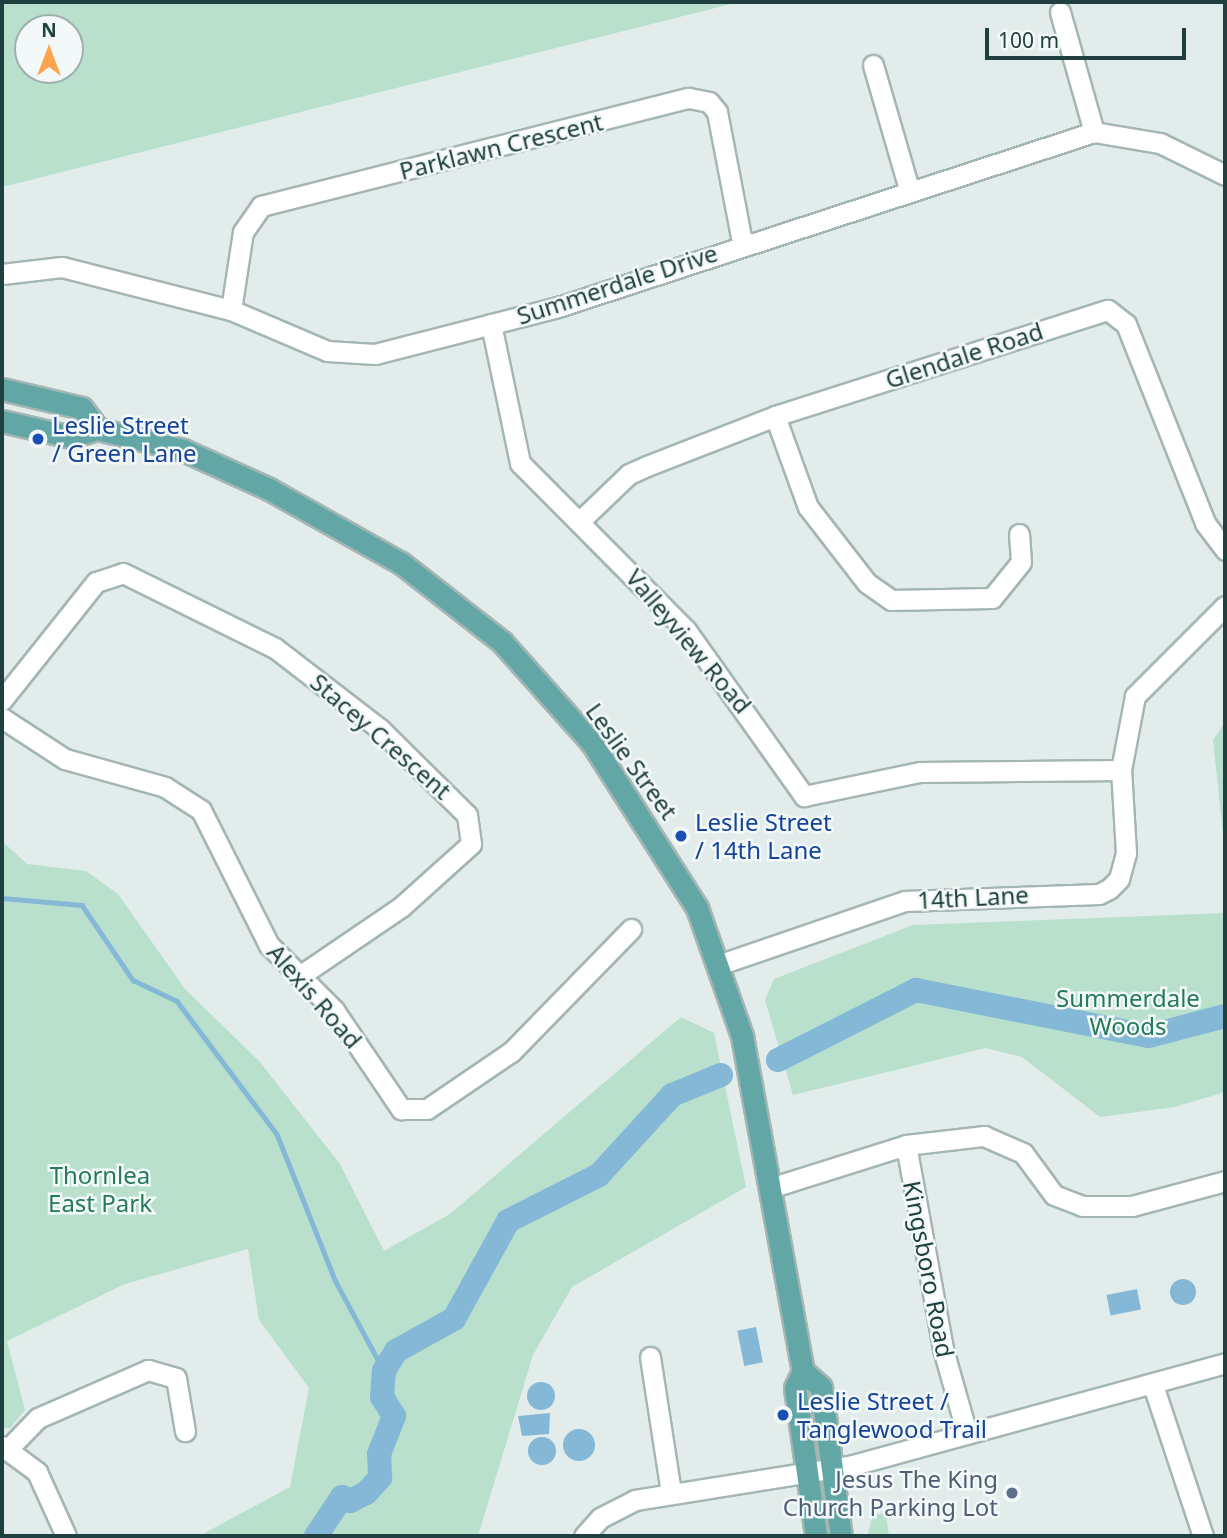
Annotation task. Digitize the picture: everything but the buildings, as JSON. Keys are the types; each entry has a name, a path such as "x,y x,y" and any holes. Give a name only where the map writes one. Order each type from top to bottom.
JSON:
{"main road":[{"name":"Leslie Street","path":"2,389 82,408 98,429"},
{"name":"Leslie Street","path":"2,421 71,437 98,429 183,450 269,489 401,563 502,642 592,743 685,887 721,964 742,1035 773,1187 803,1371 795,1388 816,1536"},
{"name":"Leslie Street","path":"803,1371 821,1387 841,1536"}],"street":[{"path":"1060,12 1094,132"},
{"path":"873,65 909,189"},
{"name":"Parklawn Crescent","path":"231,310 243,232 261,206 689,98 709,102 717,113 742,242"},
{"name":"Summerdale Drive","path":"2,274 33,265 62,267 231,310 353,355 491,324 649,278 742,242 1094,132 1160,143 1225,175"},
{"name":"Glendale Road","path":"582,519 629,474 775,416 1108,310 1126,324 1200,512 1225,550"},
{"name":"Valleyview Road","path":"491,324 516,455 534,480 582,519 687,630 804,796 930,771 1121,770"},
{"path":"775,416 808,507 867,583 891,600 992,598 1021,562 1019,534"},
{"name":"Stacey Crescent","path":"2,700 96,582 123,573 275,648 380,729 467,815 471,844 401,907 301,975"},
{"path":"1121,770 1135,695 1225,606"},
{"name":"Alexis Road","path":"2,718 65,759 187,798 217,833 269,945 301,975 352,1033 391,1100 415,1111 447,1097 511,1052 631,929"},
{"name":"14th Lane","path":"721,964 905,901 1099,894 1124,869 1121,770"},
{"path":"773,1187 906,1144 984,1136 1023,1153 1054,1195 1082,1206 1132,1206 1225,1181"},
{"name":"Kingsboro Road","path":"906,1144 943,1349 967,1434"},
{"path":"650,1357 671,1493"},
{"path":"584,1536 617,1508 671,1493 831,1468 1153,1385 1225,1363"},
{"path":"66,1536 37,1472 4,1448 38,1418 148,1370 176,1378 185,1431"},
{"path":"1153,1385 1203,1536"}],"green space":[{"path":"2,2 739,2 2,187"},
{"path":"1225,722 1225,853 1213,740"},
{"name":"Thornlea East Park","path":"2,841 27,864 86,871 118,894 185,989 260,1062 340,1164 384,1251 450,1214 681,1017 714,1033 746,1187 572,1287 533,1355 478,1536 199,1536 290,1487 309,1388 259,1320 248,1249 125,1284 7,1341 25,1410 10,1428 2,1428"},
{"name":"Summerdale Woods","path":"1225,913 1225,1092 1175,1107 1100,1117 1022,1057 986,1048 793,1095 765,1000 774,979 913,925"},
{"path":"886,1513 889,1536 867,1536 873,1515"}],"water":[{"path":"1183,1279 1192,1283 1196,1292 1192,1301 1183,1305 1174,1301 1170,1292 1174,1283"},
{"path":"1137,1289 1141,1310 1111,1316 1107,1295"},
{"path":"756,1327 763,1362 744,1366 737,1331"},
{"path":"541,1382 551,1386 555,1396 551,1406 541,1410 531,1406 527,1396 531,1386"},
{"path":"550,1413 549,1434 522,1436 518,1416"},
{"path":"579,1429 590,1434 595,1445 590,1456 579,1461 568,1456 563,1445 568,1434"},
{"path":"542,1437 552,1441 556,1451 552,1461 542,1465 532,1461 528,1451 532,1441"}],"waterway":[{"path":"2,898 82,905 133,980 177,1001 277,1134 335,1280 384,1371"},
{"path":"778,1060 916,990 1149,1036 1225,1016"},
{"path":"316,1536 342,1497 350,1501 366,1493 380,1478 379,1454 394,1416 382,1397 384,1371 396,1351 454,1319 508,1221 599,1175 672,1095 721,1075"}],"place":[{"name":"Leslie Street / Green Lane","path":"38,439"},
{"name":"Leslie Street / 14th Lane","path":"681,836"},
{"name":"Leslie Street / Tanglewood Trail","path":"783,1415"},
{"name":"Jesus The King Church Parking Lot","path":"1012,1493"}]}
